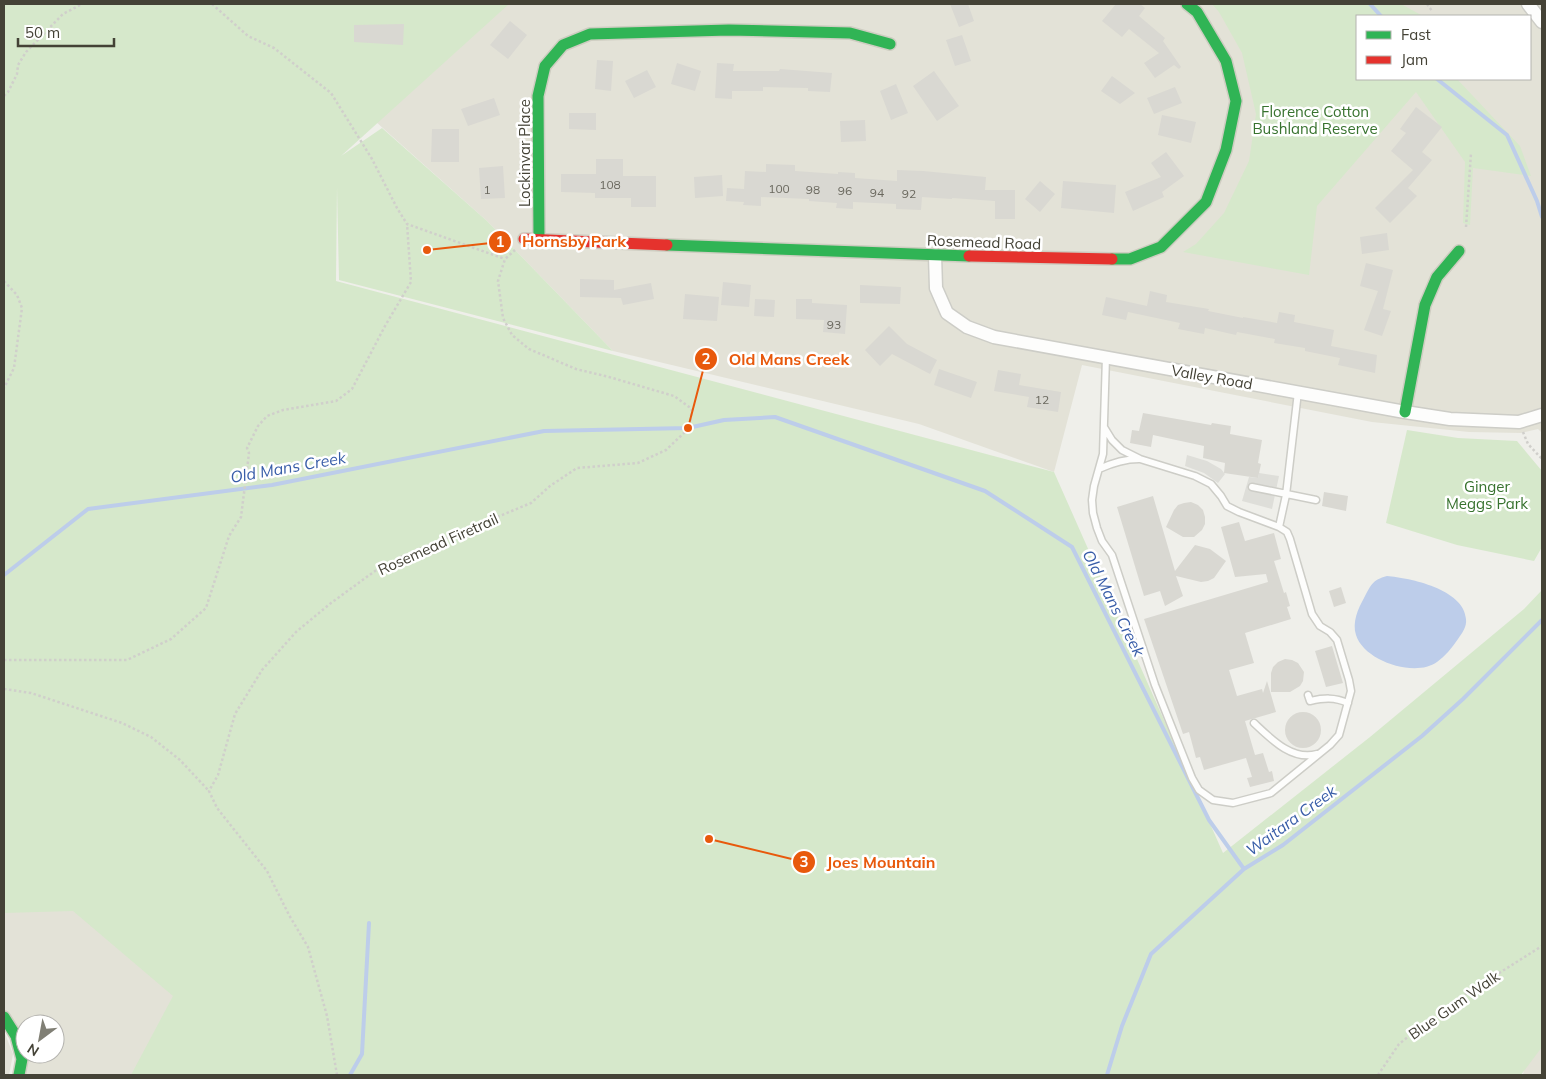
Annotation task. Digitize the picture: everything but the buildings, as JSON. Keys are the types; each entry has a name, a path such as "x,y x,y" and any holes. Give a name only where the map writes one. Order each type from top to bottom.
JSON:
{"street":[{"name":"Rosemead Road","path":"524,239 934,255 1130,259 1161,247 1206,202 1226,150 1236,101 1226,61 1197,12 1187,4"},
{"path":"1528,4 1542,22"},
{"name":"Lockinvar Place","path":"539,239 538,96 545,66 563,45 590,34 729,30 850,33 890,44"},
{"path":"1405,412 1425,305 1437,277 1459,251"},
{"name":"Valley Road","path":"934,255 936,288 947,313 967,327 994,337 1405,412 1450,418 1519,422 1542,415"},
{"path":"4,1017 16,1036 22,1059 19,1075"}],"lane":[{"path":"1104,427 1112,440 1122,450 1140,459 1195,476 1211,484 1227,506 1287,532 1312,614 1320,626 1330,632 1337,640 1350,685 1348,704 1339,735 1321,753 1271,792 1234,802 1212,800 1199,790 1159,698 1112,556 1102,541 1093,512 1092,500 1103,454 1106,357"},
{"path":"1279,527 1286,495 1298,392"},
{"path":"1099,469 1128,459 1140,459"},
{"path":"1252,487 1316,500"},
{"path":"1308,695 1310,702 1324,698 1338,699 1348,704"},
{"path":"1254,723 1278,743 1296,754 1313,755 1321,753"}],"path":[{"path":"4,96 17,74 18,65 26,52 63,14 82,4"},
{"path":"4,660 127,660 171,639 206,608 229,536 240,517 249,452 247,448 258,426 267,416 283,410 336,401 352,389 385,326 411,282 408,224 332,93 274,48 248,36 212,4"},
{"path":"1427,4 1432,11"},
{"path":"1466,227 1471,153"},
{"name":"Rosemead Firetrail","path":"209,791 218,776 235,714 262,670 296,632 331,603 374,571 403,556 531,504 550,486 577,468 638,463 666,450 686,431 690,423 692,409 674,396 576,369 529,349 512,335 503,318 498,281 505,259 408,224"},
{"path":"4,281 16,295 22,308 14,368 4,388"},
{"path":"1519,422 1528,444 1542,458"},
{"path":"4,689 31,693 122,723 151,737 180,760 209,791 217,808 267,871 289,915 308,947 327,1016 337,1075"},
{"name":"Blue Gum Walk","path":"1378,1075 1399,1044 1450,1004 1542,946"}],"shaded area":[{"path":"244,4 1542,4 1542,433 1538,429 1521,433 1469,432 1372,422 1082,365 1054,472 919,424 613,351 487,221"},
{"path":"1187,455 1207,461 1221,469 1225,474 1218,483 1204,473 1185,466"},
{"path":"1259,473 1279,476 1272,509 1242,501 1249,477 1258,478"},
{"path":"69,893 178,989 142,1075 25,1075 27,1064 65,1064 65,1014 15,1014 15,1026 4,1012 4,905"},
{"path":"4,1031 13,1054 9,1075 4,1075"},
{"path":"1542,1046 1542,1075 1523,1075 1526,1056"}],"green space":[{"path":"4,4 509,4 341,156 382,128 487,221 613,351 339,280 337,187 336,281 1054,472 1223,853 1370,737 1524,609 1542,590 1542,1047 1521,1075 131,1075 173,996 73,911 4,913"},
{"name":"Florence Cotton Bushland Reserve","path":"1212,4 1401,4 1421,15 1356,15 1356,80 1458,80 1520,146 1531,176 1473,168 1470,225 1463,223 1465,162 1416,92 1317,206 1309,275 1183,252 1196,244 1224,213 1249,161 1256,114 1242,53 1219,12"},
{"name":"Ginger Meggs Park","path":"1407,430 1458,438 1517,441 1542,471 1542,547 1534,561 1457,545 1386,523"}],"water":[{"path":"1387,576 1409,579 1434,587 1456,600 1463,609 1466,619 1464,630 1451,649 1437,662 1416,668 1391,664 1379,659 1361,644 1355,630 1355,620 1358,611 1372,584 1378,579"}],"waterway":[{"path":"1370,4 1380,15"},
{"path":"1438,80 1507,135 1537,201 1542,217"},
{"name":"Old Mans Creek","path":"4,575 88,509 272,485 544,431 688,428 724,420 775,417 985,491 1072,547 1209,820 1244,869"},
{"name":"Waitara Creek","path":"1107,1075 1122,1026 1151,954 1244,869 1283,845 1422,736 1463,699 1542,620"},
{"path":"350,1075 362,1054 369,923"}],"traffic: fast":[{"path":"1112,259 1130,259 1161,247 1206,202 1226,150 1236,101 1226,61 1197,12 1187,4"},
{"path":"539,239 538,96 545,66 563,45 590,34 729,30 850,33 890,44"},
{"path":"667,245 969,256"},
{"path":"1405,412 1425,305 1437,277 1459,251"},
{"path":"4,1017 16,1036 22,1059 19,1075"}],"traffic: jam":[{"path":"524,239 667,245"},
{"path":"969,256 1112,259"}],"place":[{"name":"Hornsby Park","path":"427,250"},
{"name":"Old Mans Creek","path":"688,428"},
{"name":"Joes Mountain","path":"709,839"}]}
